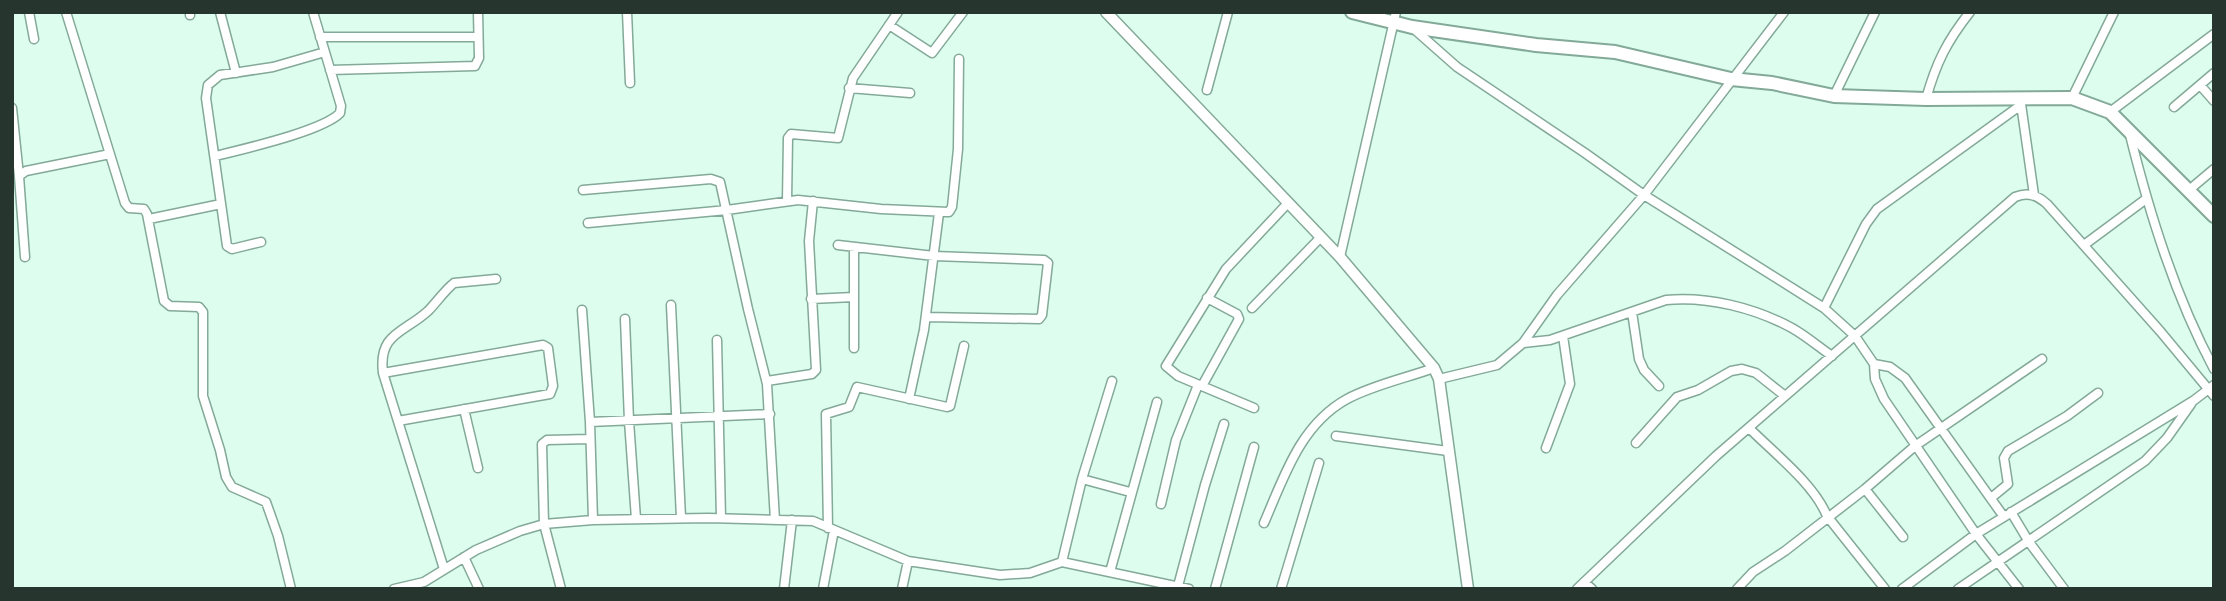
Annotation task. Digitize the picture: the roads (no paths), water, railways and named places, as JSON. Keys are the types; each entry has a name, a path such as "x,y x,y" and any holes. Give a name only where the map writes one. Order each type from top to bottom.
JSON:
{"main road":[{"path":"1352,12 1395,18 1412,27 1536,45 1615,52 1731,79 1772,83 1834,96 2021,101 2072,98 2110,112 2214,216"}],"street":[{"path":"29,12 34,39"},
{"path":"66,12 126,206 144,209 149,219 164,301 170,306 199,307 203,312 203,396 226,477 232,487 266,502 278,536 291,589"},
{"path":"220,12 236,73"},
{"path":"216,156 278,139 337,117 341,106 313,12"},
{"path":"330,70 471,68 478,63 478,12"},
{"path":"627,12 630,83"},
{"path":"787,201 788,138 792,134 838,138 849,88 860,67 898,12"},
{"path":"889,25 932,53 963,12"},
{"path":"1106,12 1340,257 1434,368 1438,379 1468,589"},
{"path":"1207,90 1228,12"},
{"path":"1438,379 1497,365 1522,342 1557,295 1644,195 1784,12"},
{"path":"1834,96 1875,12"},
{"path":"1926,99 1940,57 1950,37 1970,12"},
{"path":"2072,98 2114,12"},
{"path":"1340,257 1395,18"},
{"path":"1412,27 1457,67 1644,195 1825,308 1855,336 1874,364 1875,379 1884,399 1976,534 2019,589"},
{"path":"2110,112 2214,34"},
{"path":"320,37 478,37"},
{"path":"261,242 232,249 228,246 206,98 208,85 220,75 273,66 325,52"},
{"path":"588,223 727,210 787,201 949,212 952,207 958,149 959,59"},
{"path":"2174,107 2214,73"},
{"path":"2200,85 2214,102"},
{"path":"849,88 910,93"},
{"path":"1825,308 1866,224 1877,209 2021,101 2034,195"},
{"path":"12,108 24,257"},
{"path":"2129,133 2146,199 2192,329 2214,369"},
{"path":"19,176 26,171 110,154"},
{"path":"2189,190 2214,169"},
{"path":"583,190 715,178 721,185 767,381 775,520"},
{"path":"1577,589 1716,456 2015,197 2023,194 2034,195 2048,204 2212,390 2007,514 1902,589"},
{"path":"2084,245 2146,199"},
{"path":"767,381 812,374 816,370 809,240 813,201"},
{"path":"1254,408 1178,376 1166,366 1226,269 1289,203"},
{"path":"149,219 221,204"},
{"path":"909,399 926,317 939,213"},
{"path":"1252,308 1321,237"},
{"path":"838,245 934,256 1044,260 1048,263 1042,315 1039,319 926,317"},
{"path":"854,247 854,348"},
{"path":"444,569 383,373 382,356 390,338 425,314 451,285 496,279"},
{"path":"811,299 854,297"},
{"path":"1161,504 1176,440 1200,386 1239,319 1237,314 1207,298"},
{"path":"1522,342 1545,342 1666,300 1683,298 1726,304 1766,316 1794,329 1832,356"},
{"path":"671,306 681,518"},
{"path":"582,310 590,422 593,520"},
{"path":"1632,312 1641,364 1659,386"},
{"path":"625,318 636,519"},
{"path":"1546,448 1570,384 1563,336"},
{"path":"717,340 722,518"},
{"path":"383,373 543,345 548,348 553,386 550,394 398,421"},
{"path":"823,589 831,529 826,414 849,407 857,387 950,406 964,346"},
{"path":"1737,589 1753,572 1785,551 1865,489 1915,446 2042,359"},
{"path":"1874,364 1890,367 1905,378 1991,498 2007,514 2064,589"},
{"path":"1264,523 1298,447 1310,429 1350,397 1434,368"},
{"path":"1636,443 1677,397 1698,390 1731,371 1742,369 1756,373 1785,396"},
{"path":"1062,562 1082,479 1112,381"},
{"path":"1991,498 2008,484 2004,458 2008,451 2067,416 2098,393"},
{"path":"1958,589 2145,461 2167,438 2193,401"},
{"path":"1110,572 1157,402"},
{"path":"464,409 478,468"},
{"path":"590,422 770,414"},
{"path":"1178,586 1224,424"},
{"path":"1749,428 1813,492 1827,516 1885,589"},
{"path":"1336,436 1448,451"},
{"path":"561,589 544,524 542,444 547,440 590,439"},
{"path":"1214,589 1254,447"},
{"path":"1281,589 1319,463"},
{"path":"1082,479 1130,492"},
{"path":"1865,489 1903,537"},
{"path":"394,589 423,585 476,550 544,524 593,520 722,518 813,521 908,561 1000,575 1030,573 1062,562 1189,589"},
{"path":"784,589 792,520"},
{"path":"464,557 479,589"},
{"path":"902,589 908,561"},
{"path":"1134,589 1136,579"},
{"path":"1584,582 1592,589"}]}
